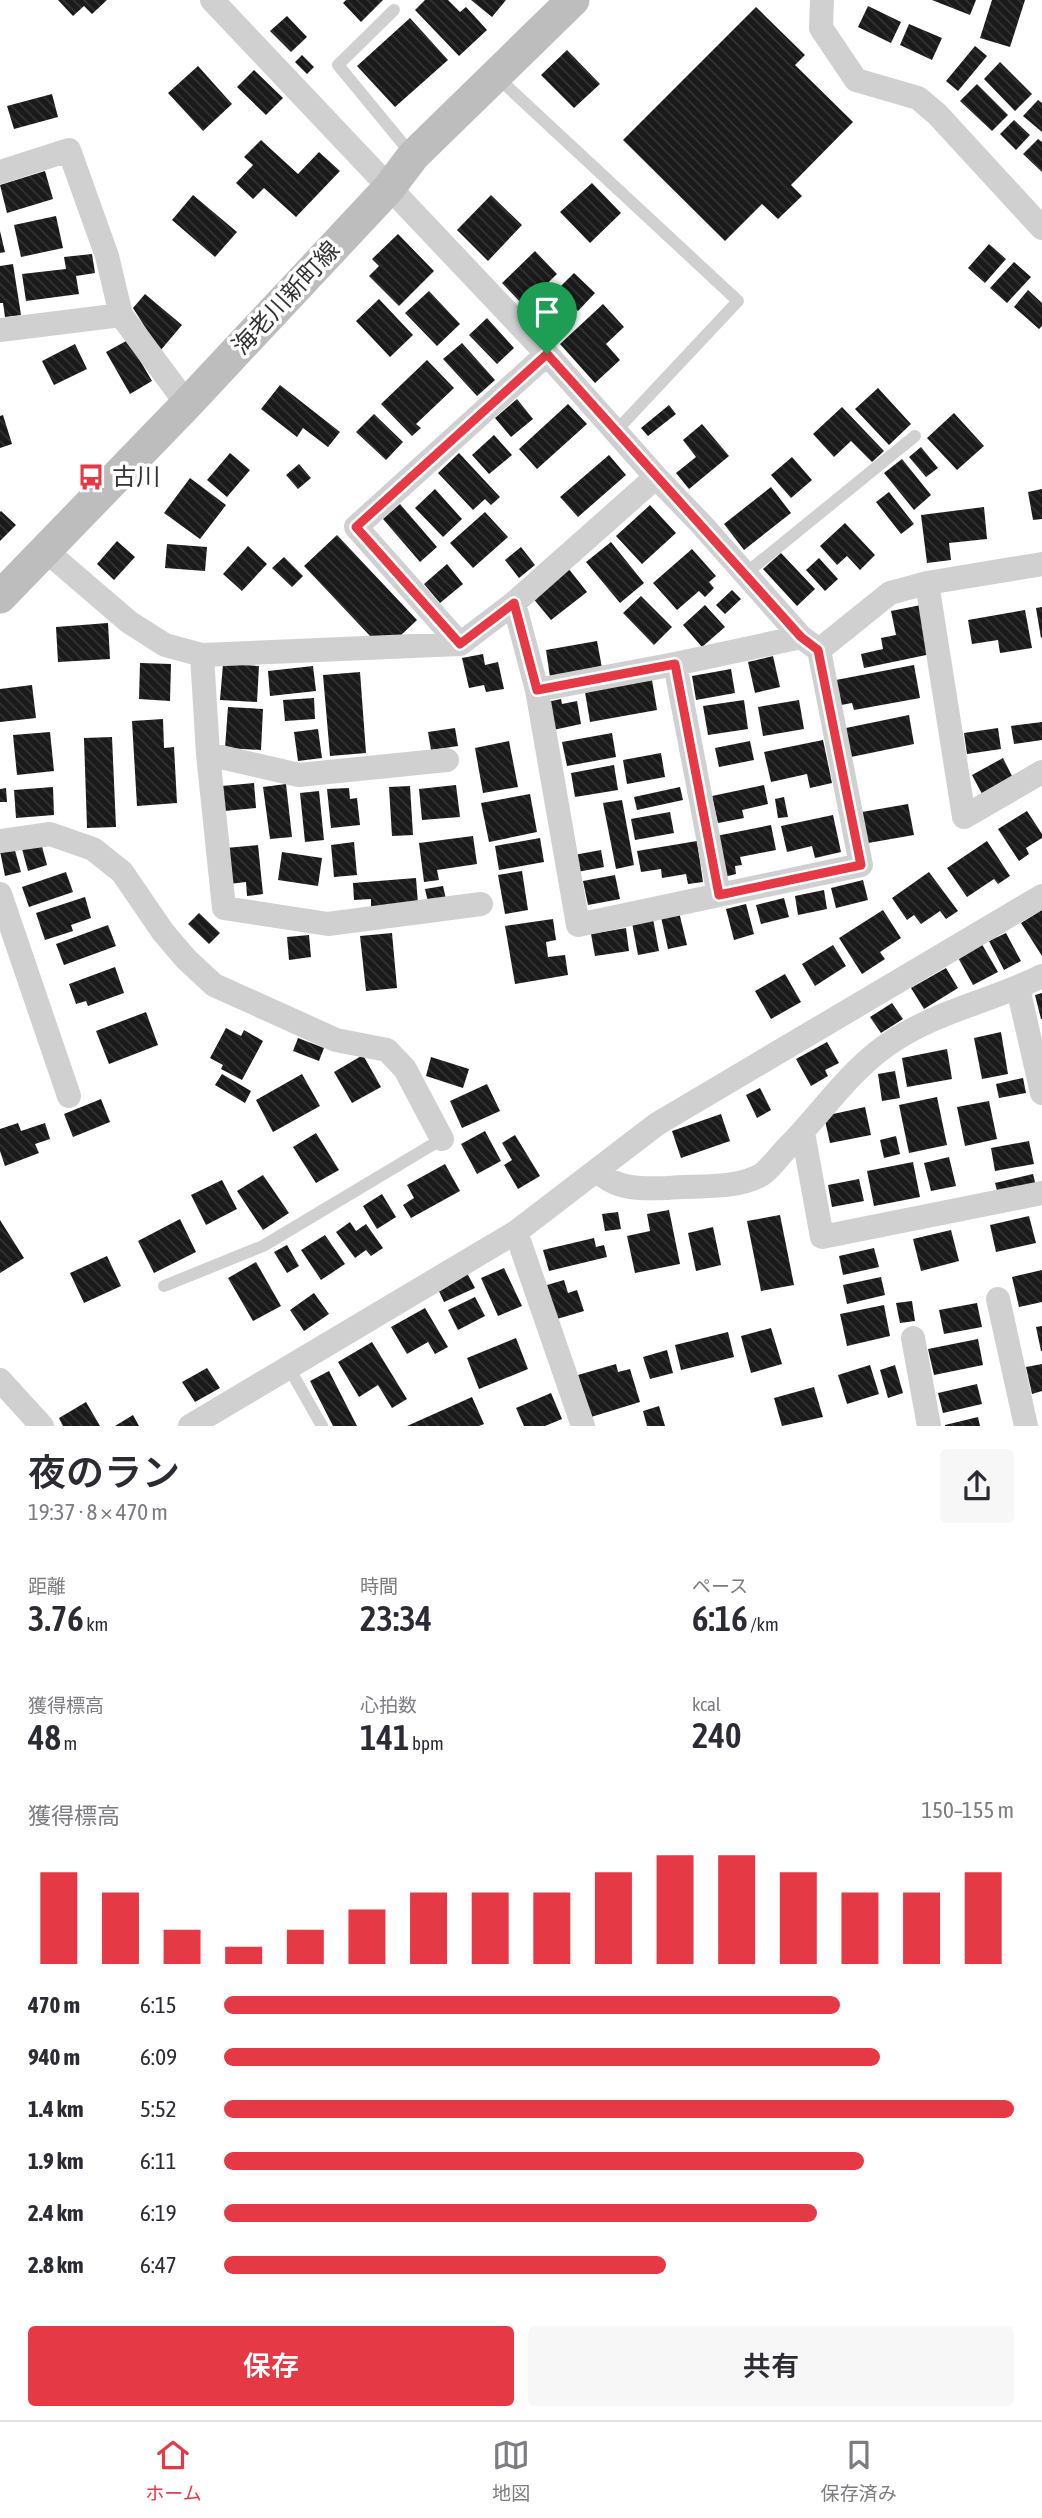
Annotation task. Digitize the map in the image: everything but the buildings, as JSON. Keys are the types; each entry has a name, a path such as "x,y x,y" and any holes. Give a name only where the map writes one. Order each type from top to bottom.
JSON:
{"main road":[{"name":"海老川新町線","path":"0,597 187,404 389,188 414,156 573,0"}],"street":[{"path":"212,0 389,188 423,220 810,643 861,865 578,925 537,690 514,603"},
{"path":"822,0 821,28 856,80 918,97 937,114 1042,228"},
{"path":"0,172 69,150 107,256 121,315 187,404"},
{"path":"0,330 121,315"},
{"path":"460,644 356,527 547,354"},
{"path":"45,550 129,622 165,645 202,655 460,644 514,603 656,477"},
{"path":"537,690 675,664 810,643 890,593 927,583 1042,564"},
{"path":"927,583 964,817 1042,772"},
{"path":"202,655 208,754 224,908 328,924 481,904"},
{"path":"675,664 719,895"},
{"path":"208,754 299,775 447,760"},
{"path":"0,841 50,834 93,849 122,872 163,932 186,959 214,985 337,1040 387,1050 405,1069 442,1139"},
{"path":"0,894 69,1096"},
{"path":"190,1426 516,1232 657,1124 1042,896"},
{"path":"597,1170 603,1177 622,1186 643,1189 727,1186 761,1174 803,1132 864,1063 894,1040 934,1017 1018,988 1042,976"},
{"path":"1018,988 1042,1093"},
{"path":"803,1132 822,1237 1042,1193"},
{"path":"516,1232 583,1426"},
{"path":"998,1299 1026,1426"},
{"path":"913,1338 929,1426"},
{"path":"0,1380 42,1426"}],"lane":[{"path":"394,10 338,65 414,156"},
{"path":"496,75 738,301 616,431"},
{"path":"745,574 915,436"},
{"path":"164,1286 263,1246 442,1139"},
{"path":"289,1368 322,1426"}],"place":[{"name":"古川","path":"91,477"}],"route":[{"path":"547,354 801,637 818,650 861,865 719,895 675,664 537,690 514,603 460,644 356,527 547,354"}]}
